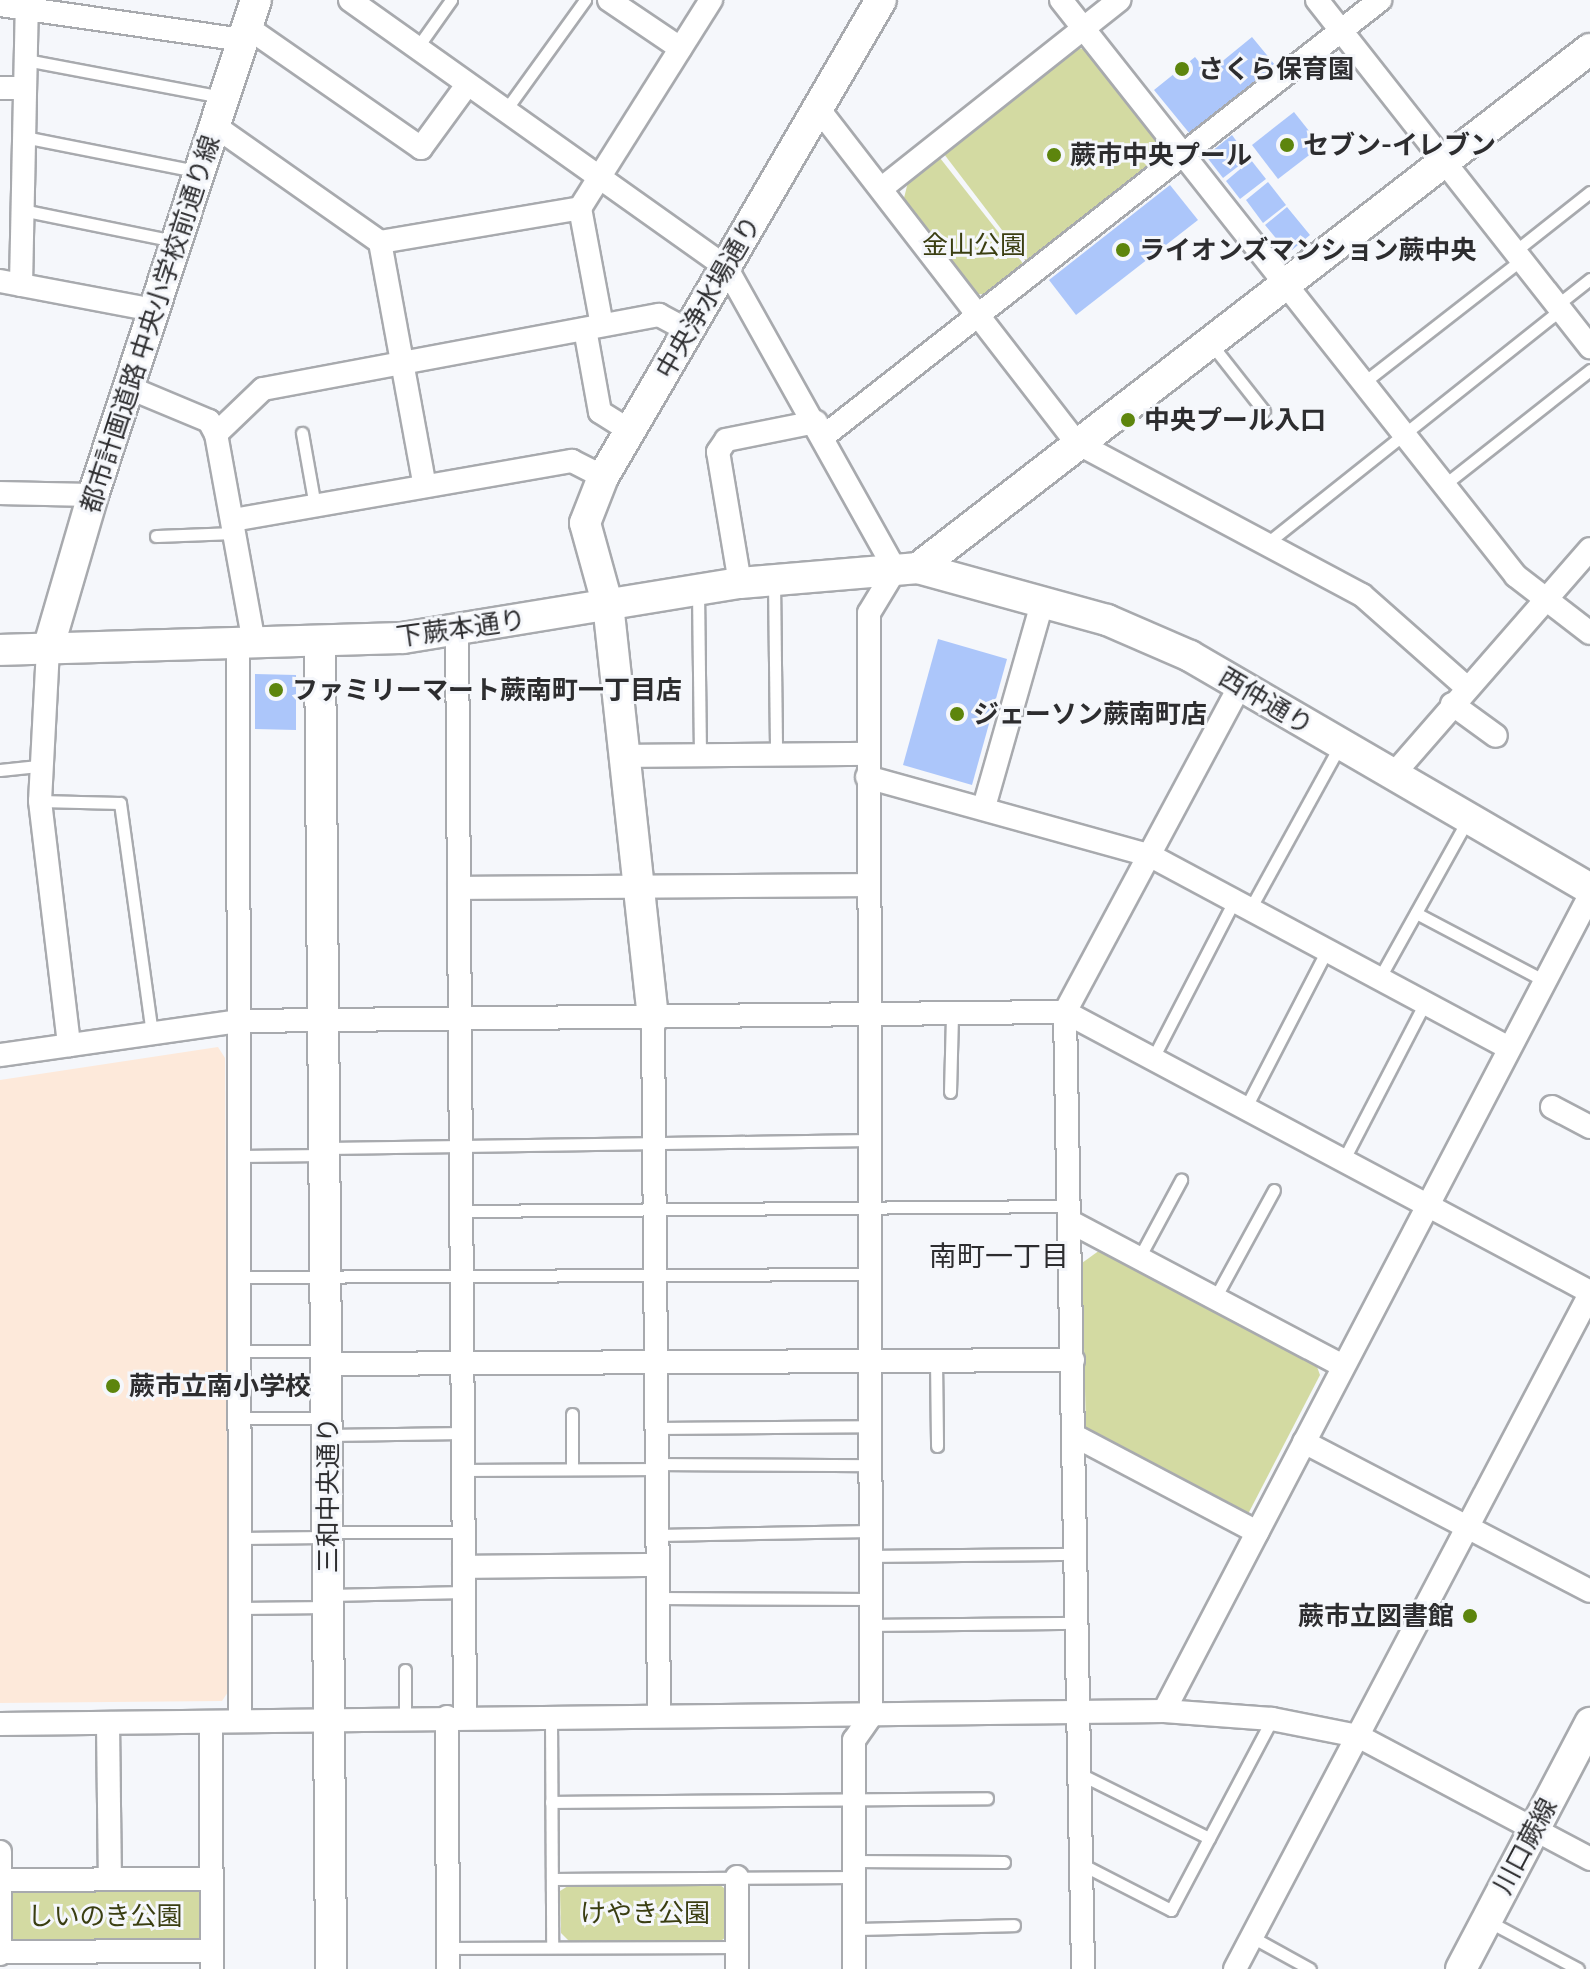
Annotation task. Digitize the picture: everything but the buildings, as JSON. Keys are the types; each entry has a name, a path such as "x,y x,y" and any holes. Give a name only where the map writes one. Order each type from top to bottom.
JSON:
{"street":[{"path":"350,0 726,267 906,569"},
{"path":"609,0 680,48"},
{"path":"631,431 600,412 580,208 711,0"},
{"name":"中央浄水場通り","path":"653,1018 608,606 585,523 603,477 881,0"},
{"path":"1061,0 1516,576 1590,633"},
{"path":"882,188 1119,0"},
{"path":"1317,0 1590,347"},
{"path":"740,583 718,452 726,440 820,429 980,315 1380,0"},
{"path":"27,4 22,210 10,283 154,310"},
{"path":"0,5 105,9 249,22 421,148 467,85"},
{"name":"都市計画道路 中央小学校前通り線","path":"48,649 93,495 249,22"},
{"path":"854,1969 854,1740 871,1716 871,1208 866,754 869,613 906,569 1077,443 1590,49"},
{"path":"0,88 25,88"},
{"path":"817,107 1077,443 1362,595 1496,736"},
{"path":"215,126 380,242 425,486"},
{"path":"380,242 580,208"},
{"path":"216,434 263,389 659,315 689,331"},
{"path":"130,388 209,421 216,434 234,527 246,644 240,1021 240,1720"},
{"path":"234,527 315,506 572,461 603,477"},
{"path":"0,493 93,495"},
{"path":"1392,776 1459,695 1590,549"},
{"name":"下蕨本通り","path":"0,650 320,644 457,630 740,583 906,569"},
{"name":"西仲通り","path":"906,569 1043,600 1134,632 1240,686 1590,892"},
{"path":"984,807 1043,600"},
{"path":"448,1959 456,1717 464,1592 457,630"},
{"name":"三和中央通り","path":"320,644 331,1969"},
{"path":"48,649 38,766 69,1045"},
{"path":"1083,1969 1082,1713 1065,1012 1240,686"},
{"path":"626,756 776,752 866,754"},
{"path":"867,777 1149,855 1509,1048"},
{"path":"459,888 868,885"},
{"path":"1164,1711 1590,892"},
{"path":"0,1055 240,1021 1065,1012 1428,1203 1590,1293 1235,1969"},
{"path":"653,1018 659,1716"},
{"path":"1552,1107 1590,1127"},
{"path":"1069,1214 1139,1258 1343,1366"},
{"path":"327,1357 462,1362 1073,1360"},
{"path":"1075,1436 1257,1532"},
{"path":"1304,1442 1590,1591"},
{"path":"464,1567 658,1565"},
{"path":"0,1724 1164,1711 1272,1719 1358,1736 1590,1859"},
{"path":"0,1852 0,1953 101,1960 212,1960 211,1722"},
{"path":"108,1723 110,1879"},
{"name":"川口蕨線","path":"1461,1969 1590,1723"},
{"path":"737,1877 737,1958"},
{"path":"0,1880 211,1879"}],"lane":[{"path":"417,48 451,0"},
{"path":"505,111 585,0"},
{"path":"26,60 224,97"},
{"path":"24,137 200,172"},
{"path":"1363,383 1518,256 1590,192"},
{"path":"22,210 177,241"},
{"path":"1266,544 1590,279"},
{"path":"1209,341 1264,411"},
{"path":"1444,485 1590,370"},
{"path":"302,433 315,506"},
{"path":"156,536 234,527"},
{"path":"774,580 776,752"},
{"path":"698,590 700,754"},
{"path":"1153,1058 1340,745"},
{"path":"0,770 38,766"},
{"path":"40,801 120,803 152,1034"},
{"path":"1379,979 1468,819"},
{"path":"1416,913 1545,981"},
{"path":"1246,1107 1327,950"},
{"path":"1344,1159 1425,1003"},
{"path":"950,1092 952,1014"},
{"path":"240,1156 461,1147 870,1140"},
{"path":"1139,1258 1181,1180"},
{"path":"1215,1298 1274,1190"},
{"path":"461,1211 871,1208 1069,1214"},
{"path":"240,1277 871,1274"},
{"path":"240,1351 327,1357"},
{"path":"936,1360 937,1446"},
{"path":"572,1414 572,1469"},
{"path":"240,1418 463,1433"},
{"path":"657,1428 871,1426"},
{"path":"464,1470 871,1465"},
{"path":"658,1535 871,1531"},
{"path":"241,1538 464,1532"},
{"path":"871,1556 1078,1554"},
{"path":"240,1608 464,1592"},
{"path":"658,1598 871,1599"},
{"path":"871,1625 1080,1623"},
{"path":"405,1670 405,1718"},
{"path":"551,1717 552,1945"},
{"path":"1083,1865 1171,1910 1272,1719"},
{"path":"1082,1775 1209,1838"},
{"path":"551,1802 987,1798"},
{"path":"552,1879 737,1877 1004,1862"},
{"path":"1486,1920 1578,1969"},
{"path":"854,1929 1014,1925"},
{"path":"1252,1937 1310,1969"},
{"path":"448,1959 552,1945 737,1958"}],"shaded area":[{"name":"蕨市立南小学校","path":"218,1047 225,1058 228,1692 222,1701 0,1703 0,1080"}],"green space":[{"name":"蕨市中央プール","path":"1077,48 1091,50 1167,148 1164,156 1028,264 944,154"},
{"name":"金山公園","path":"940,158 1025,266 990,295 978,294 904,198 908,182"},
{"path":"1100,1250 1316,1364 1320,1375 1247,1516 1086,1430 1082,1263"},
{"name":"けやき公園","path":"720,1885 728,1891 729,1935 722,1940 569,1941 561,1933 560,1891 568,1886"},
{"name":"しいのき公園","path":"17,1886 200,1890 199,1942 18,1945 18,1940 12,1940 11,1891"}],"place":[{"name":"さくら保育園","path":"1182,69"},
{"name":"セブン-イレブン","path":"1287,145"},
{"name":"蕨市中央プール","path":"1054,155"},
{"name":"ライオンズマンション蕨中央","path":"1123,250"},
{"name":"中央プール入口","path":"1128,420"},
{"name":"ファミリーマート蕨南町一丁目店","path":"276,690"},
{"name":"ジェーソン蕨南町店","path":"957,714"},
{"name":"蕨市立南小学校","path":"113,1386"},
{"name":"蕨市立図書館","path":"1470,1616"}],"district":[{"name":"南町一丁目","path":"999,1255"}]}
